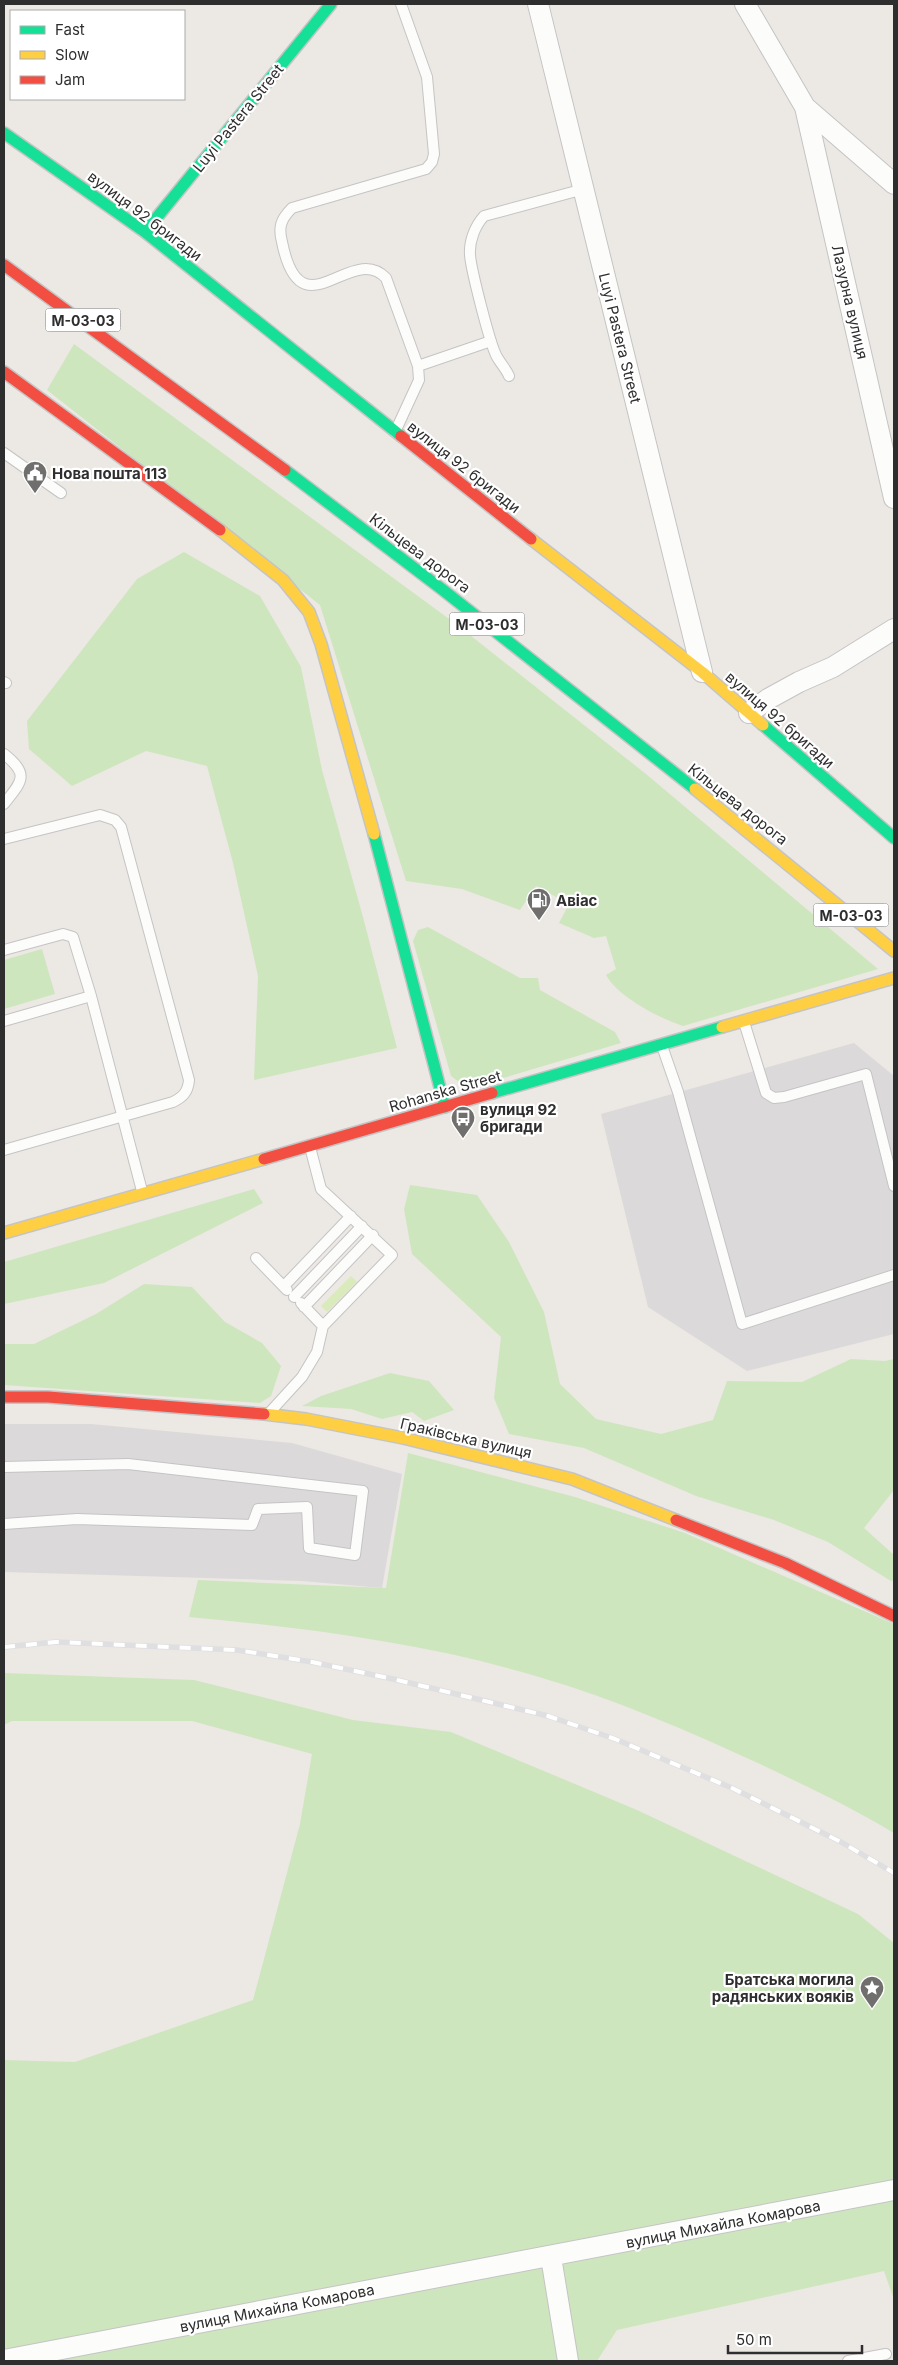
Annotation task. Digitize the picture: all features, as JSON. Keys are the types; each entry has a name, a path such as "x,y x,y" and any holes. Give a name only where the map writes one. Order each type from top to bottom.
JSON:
{"main road":[{"name":"Luyi Pastera Street","path":"145,232 331,4"},
{"name":"вулиця 92 бригади","path":"4,133 145,232 395,432 702,672 894,838"},
{"name":"Кільцева дорога","path":"4,265 161,376 461,604 808,879 894,951"},
{"path":"4,372 247,550 283,580 309,612 321,644 394,906 445,1107"},
{"path":"9,394 18,382"},
{"name":"Rohanska Street","path":"4,1233 894,978"},
{"name":"Граківська вулиця","path":"4,1397 48,1397 268,1414 403,1438 572,1479 785,1563 894,1616"}],"street":[{"name":"Luyi Pastera Street","path":"538,4 702,672"},
{"name":"Лазурна вулиця","path":"744,4 806,107 894,184"},
{"name":"Лазурна вулиця","path":"806,107 894,498"},
{"path":"749,713 768,699 833,667 894,629"},
{"name":"вулиця Михайла Комарова","path":"4,2360 894,2190"},
{"path":"551,2257 568,2361"}],"lane":[{"path":"395,432 419,380 418,366 386,278 380,271 368,267 358,269 317,286 300,282 292,272 282,247 279,230 282,218 292,208 426,168 432,162 434,154 427,77 400,4"},
{"path":"510,376 505,366 497,357 491,341 470,256 471,245 478,222 484,216 584,189"},
{"path":"418,366 491,341"},
{"path":"4,453 61,494"},
{"path":"4,754 17,765 22,776 21,782 4,804"},
{"path":"4,839 100,815 116,820 121,827 189,1080 188,1089 182,1097 172,1102 4,1150"},
{"path":"4,950 63,934 73,937 91,996 143,1194"},
{"path":"4,1022 91,996"},
{"path":"744,1022 766,1093 774,1098 784,1097 866,1074 894,1186"},
{"path":"662,1045 678,1092 742,1324 894,1275"},
{"path":"268,1414 306,1371 317,1352 323,1326 392,1255 321,1188 310,1146"},
{"path":"284,1286 351,1216"},
{"path":"294,1297 362,1226"},
{"path":"304,1307 373,1236"},
{"path":"256,1258 323,1326"},
{"path":"4,1467 128,1464 363,1491 356,1555 309,1548 307,1507 258,1509 252,1524 77,1519 4,1524"},
{"path":"848,2361 886,2354"}],"shaded area":[{"path":"854,1043 894,1076 894,1334 747,1371 648,1307 601,1114"},
{"path":"4,1424 91,1424 292,1443 402,1474 382,1588 302,1581 4,1572"}],"green space":[{"path":"74,344 456,624 646,774 878,969 683,1026 640,1006 620,991 606,975 616,969 606,936 594,938 559,923 569,904 536,886 520,910 462,889 406,881 320,605 47,390"},
{"path":"184,552 260,596 301,667 322,770 397,1048 254,1080 258,976 233,863 207,766 146,751 72,786 29,749 27,721 137,579"},
{"path":"428,927 520,978 538,978 540,990 615,1032 621,1043 473,1087 460,1083 451,1076 413,941 418,930"},
{"path":"42,949 55,994 4,1009 4,960"},
{"path":"410,1185 477,1195 509,1242 544,1312 560,1384 596,1419 661,1434 713,1420 727,1381 802,1382 851,1359 885,1361 894,1359 894,1490 864,1528 894,1555 894,1580 891,1581 828,1542 774,1520 696,1496 584,1448 509,1434 494,1398 501,1337 412,1254 404,1209"},
{"path":"254,1189 263,1203 104,1283 4,1304 4,1262"},
{"path":"351,1276 357,1282 327,1312 321,1306"},
{"path":"144,1284 192,1287 225,1322 262,1343 281,1366 271,1396 260,1403 4,1385 4,1344 34,1344 96,1314"},
{"path":"390,1373 429,1381 454,1410 424,1421 412,1412 382,1419 351,1409 302,1406 321,1396"},
{"path":"408,1453 575,1497 685,1533 894,1624 894,1833 828,1797 706,1740 623,1705 539,1677 453,1655 366,1638 189,1617 198,1580 386,1588"},
{"path":"4,1673 194,1680 353,1720 451,1732 637,1810 858,1914 894,1943 894,2300 884,2271 617,2330 597,2361 4,2361 4,2060 75,2062 253,2000 300,1824 312,1754 192,1721 12,1721 4,1725"}],"railway":[{"path":"4,1647 56,1642 237,1650 312,1662 393,1679 548,1716 615,1739 732,1788 841,1842 894,1873"}],"traffic: fast":[{"path":"145,232 331,4"},
{"path":"4,133 145,232 401,436"},
{"path":"285,470 443,590 695,789"},
{"path":"763,725 894,838"},
{"path":"374,834 445,1107"},
{"path":"492,1093 722,1027"}],"traffic: slow":[{"path":"220,530 283,580 309,612 321,644 374,834"},
{"path":"531,539 702,672 763,725"},
{"path":"695,789 894,951"},
{"path":"722,1027 894,978"},
{"path":"4,1233 264,1159"},
{"path":"264,1414 306,1419 403,1438 572,1479 676,1520"}],"traffic: jam":[{"path":"4,265 285,470"},
{"path":"4,372 220,530"},
{"path":"401,436 531,539"},
{"path":"264,1159 492,1093"},
{"path":"4,1397 48,1397 264,1414"},
{"path":"676,1520 785,1563 894,1616"}],"place":[{"name":"Нова пошта 113","path":"35,494"},
{"name":"Авіас","path":"539,921"},
{"name":"вулиця 92 бригади","path":"463,1139"},
{"name":"Братська могила радянських вояків","path":"872,2009"}]}
